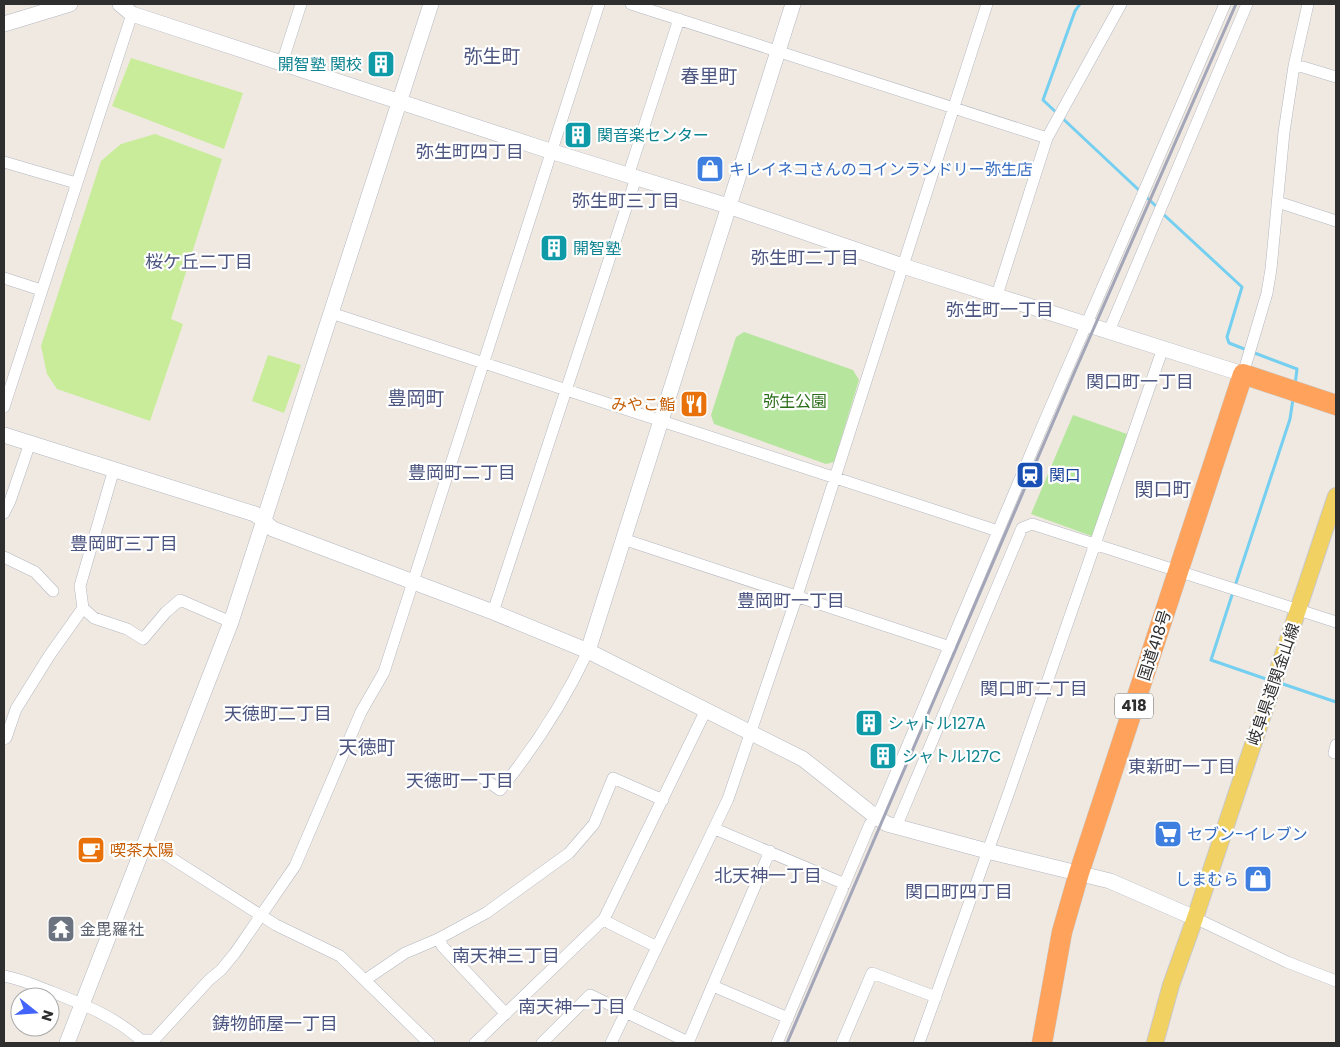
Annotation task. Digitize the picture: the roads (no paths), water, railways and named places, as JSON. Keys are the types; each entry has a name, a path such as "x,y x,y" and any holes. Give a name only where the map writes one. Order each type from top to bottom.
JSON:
{"highway":[{"path":"1243,374 1336,405"},
{"name":"国道418号","path":"1042,1043 1062,932 1079,873 1243,374"}],"main road":[{"name":"岐阜県道関金山線","path":"1155,1043 1171,986 1336,496"}],"street":[{"path":"120,4 132,14 550,151 728,206 903,266 1243,374 1267,293 1272,269 1284,132 1294,66 1308,4"},
{"path":"282,63 301,4"},
{"path":"67,1043 231,622 431,4"},
{"path":"4,976 16,978 82,1004 119,1024 142,1042 154,1040 235,953 295,866 361,712 384,672 598,4"},
{"path":"631,4 1047,138"},
{"path":"483,778 500,790 525,760 588,651 793,4"},
{"path":"611,1043 728,799 797,596 987,4"},
{"path":"997,295 1047,138 1121,4"},
{"path":"777,1043 870,824 876,818 1086,324 1225,4"},
{"path":"1109,331 1246,4"},
{"path":"4,24 60,5"},
{"path":"4,407 132,14"},
{"path":"493,612 566,389 679,19"},
{"path":"1294,66 1336,77"},
{"path":"4,162 76,183"},
{"path":"1277,204 1284,204 1336,220"},
{"path":"4,278 41,290"},
{"path":"331,313 998,531"},
{"path":"919,1043 1163,348"},
{"path":"4,435 255,514 273,529 493,612 588,651 803,759 876,818 896,828 1110,881 1195,918 1287,962 1336,981"},
{"path":"4,513 7,500 30,443"},
{"path":"114,469 80,586 83,608 94,618 126,629 143,639 166,612 180,600 231,622"},
{"path":"896,828 1022,528 1032,524 1096,543 1336,622"},
{"path":"623,539 950,646"},
{"path":"4,557 35,572 53,591"},
{"path":"4,739 6,738 16,708 49,656 83,608"},
{"path":"475,1043 604,919 706,710"},
{"path":"365,980 405,953 438,939 486,913 569,853 594,824 613,778 663,800"},
{"path":"715,828 845,884"},
{"path":"146,842 276,925 340,956 429,1043"},
{"path":"542,1043 590,995 688,1043 770,851"},
{"path":"604,919 657,947"},
{"path":"438,939 443,947 506,1014"},
{"path":"842,1043 872,973 936,997"},
{"path":"713,986 788,1018"}],"waterway":[{"path":"1080,4 1075,11 1043,100 1158,208"},
{"path":"1162,213 1242,287 1227,337 1229,343 1247,350"},
{"path":"1252,352 1297,369 1295,385"},
{"path":"1235,586 1290,419 1293,399"},
{"path":"1233,592 1211,660 1269,680"},
{"path":"1280,683 1336,702"}],"railway":[{"path":"787,1043 1075,371 1236,4"}],"place":[{"name":"開智塾 関校","path":"381,64"},
{"name":"関音楽センター","path":"578,135"},
{"name":"キレイネコさんのコインランドリー弥生店","path":"710,169"},
{"name":"開智塾","path":"554,248"},
{"name":"みやこ鮨","path":"694,404"},
{"name":"関口","path":"1030,475"},
{"name":"シャトル127A","path":"869,723"},
{"name":"シャトル127C","path":"883,756"},
{"name":"セブン-イレブン","path":"1168,834"},
{"name":"喫茶太陽","path":"91,850"},
{"name":"しまむら","path":"1258,879"},
{"name":"金毘羅社","path":"61,929"}],"district":[{"name":"弥生町","path":"492,56"},
{"name":"春里町","path":"709,76"},
{"name":"弥生町四丁目","path":"470,152"},
{"name":"弥生町三丁目","path":"626,201"},
{"name":"弥生町二丁目","path":"805,258"},
{"name":"桜ケ丘二丁目","path":"199,262"},
{"name":"弥生町一丁目","path":"1000,310"},
{"name":"関口町一丁目","path":"1140,382"},
{"name":"豊岡町","path":"416,398"},
{"name":"豊岡町二丁目","path":"462,473"},
{"name":"関口町","path":"1163,489"},
{"name":"豊岡町三丁目","path":"124,544"},
{"name":"豊岡町一丁目","path":"791,601"},
{"name":"関口町二丁目","path":"1034,689"},
{"name":"天徳町二丁目","path":"278,714"},
{"name":"天徳町","path":"367,747"},
{"name":"東新町一丁目","path":"1182,767"},
{"name":"天徳町一丁目","path":"460,781"},
{"name":"北天神一丁目","path":"768,876"},
{"name":"関口町四丁目","path":"959,892"},
{"name":"南天神三丁目","path":"506,956"},
{"name":"南天神一丁目","path":"572,1007"},
{"name":"鋳物師屋一丁目","path":"275,1024"}],"park label":[{"name":"弥生公園","path":"795,401"}]}
